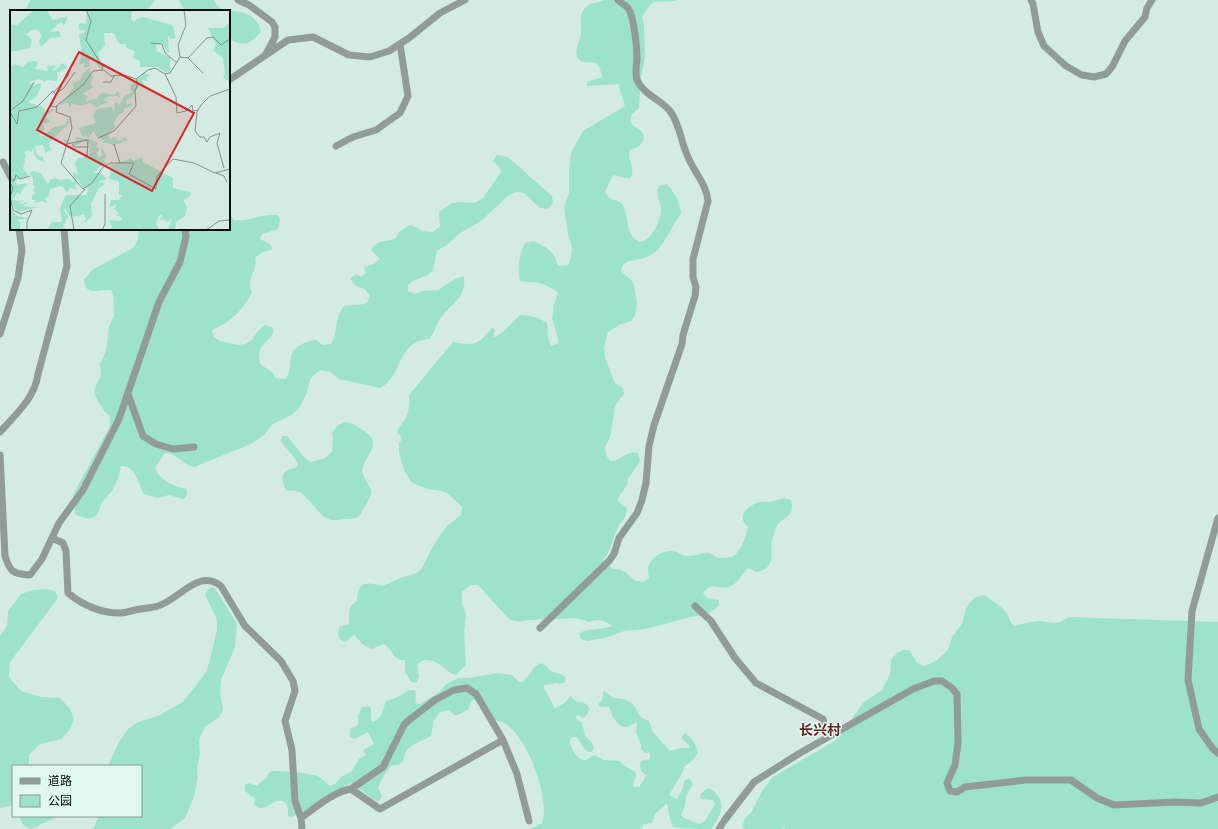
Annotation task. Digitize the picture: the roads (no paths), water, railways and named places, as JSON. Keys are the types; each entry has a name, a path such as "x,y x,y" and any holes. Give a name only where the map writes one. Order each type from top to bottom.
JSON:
{"street":[{"path":"238,0 249,5 272,22 275,27 275,36 265,55"},
{"path":"230,79 288,40 303,37 313,37 348,55 370,57 389,51 440,13 465,0"},
{"path":"540,628 614,554 619,538 637,513 646,483 649,446 654,425 682,344 683,335 695,296 696,287 693,277 694,259 708,201 708,193 687,157 677,123 671,112 661,102 644,92 637,79 637,40 629,9 618,0"},
{"path":"1031,0 1038,32 1044,46 1066,66 1082,76 1094,77 1106,74 1112,68 1125,41 1145,17 1147,8 1152,0"},
{"path":"336,146 353,137 376,130 400,113 408,96 400,44"},
{"path":"3,162 10,176"},
{"path":"0,334 18,278 22,250 19,230"},
{"path":"0,432 28,400 37,381 68,266 64,230"},
{"path":"0,456 5,556 9,568 17,574 30,575 42,559 59,524 83,490 119,419 159,302 180,262 186,237 185,230"},
{"path":"128,394 144,436 156,444 173,449 194,447"},
{"path":"1218,518 1192,610 1188,680 1199,728 1213,749 1218,753"},
{"path":"52,538 63,543 66,551 68,593 76,600 92,607 110,612 121,613 159,606 189,586 206,580 214,581 220,586 245,626 281,661 293,681 295,691 284,721 292,750 295,801 301,818 302,829"},
{"path":"695,606 711,621 735,658 756,684 823,719 826,738"},
{"path":"720,829 724,821 754,782 800,753 913,689 934,681 942,681 952,688 957,694 958,743 955,765 946,783 950,791 957,792 965,788 1026,780 1071,780 1097,798 1114,805 1175,802 1200,803 1218,797"},
{"path":"301,818 330,798 351,789 382,767 404,725 408,721 435,700 454,690 467,688 476,694 503,740 517,774 529,821"},
{"path":"351,789 380,809 503,740"}],"district":[{"name":"长兴村","path":"820,730"}]}
